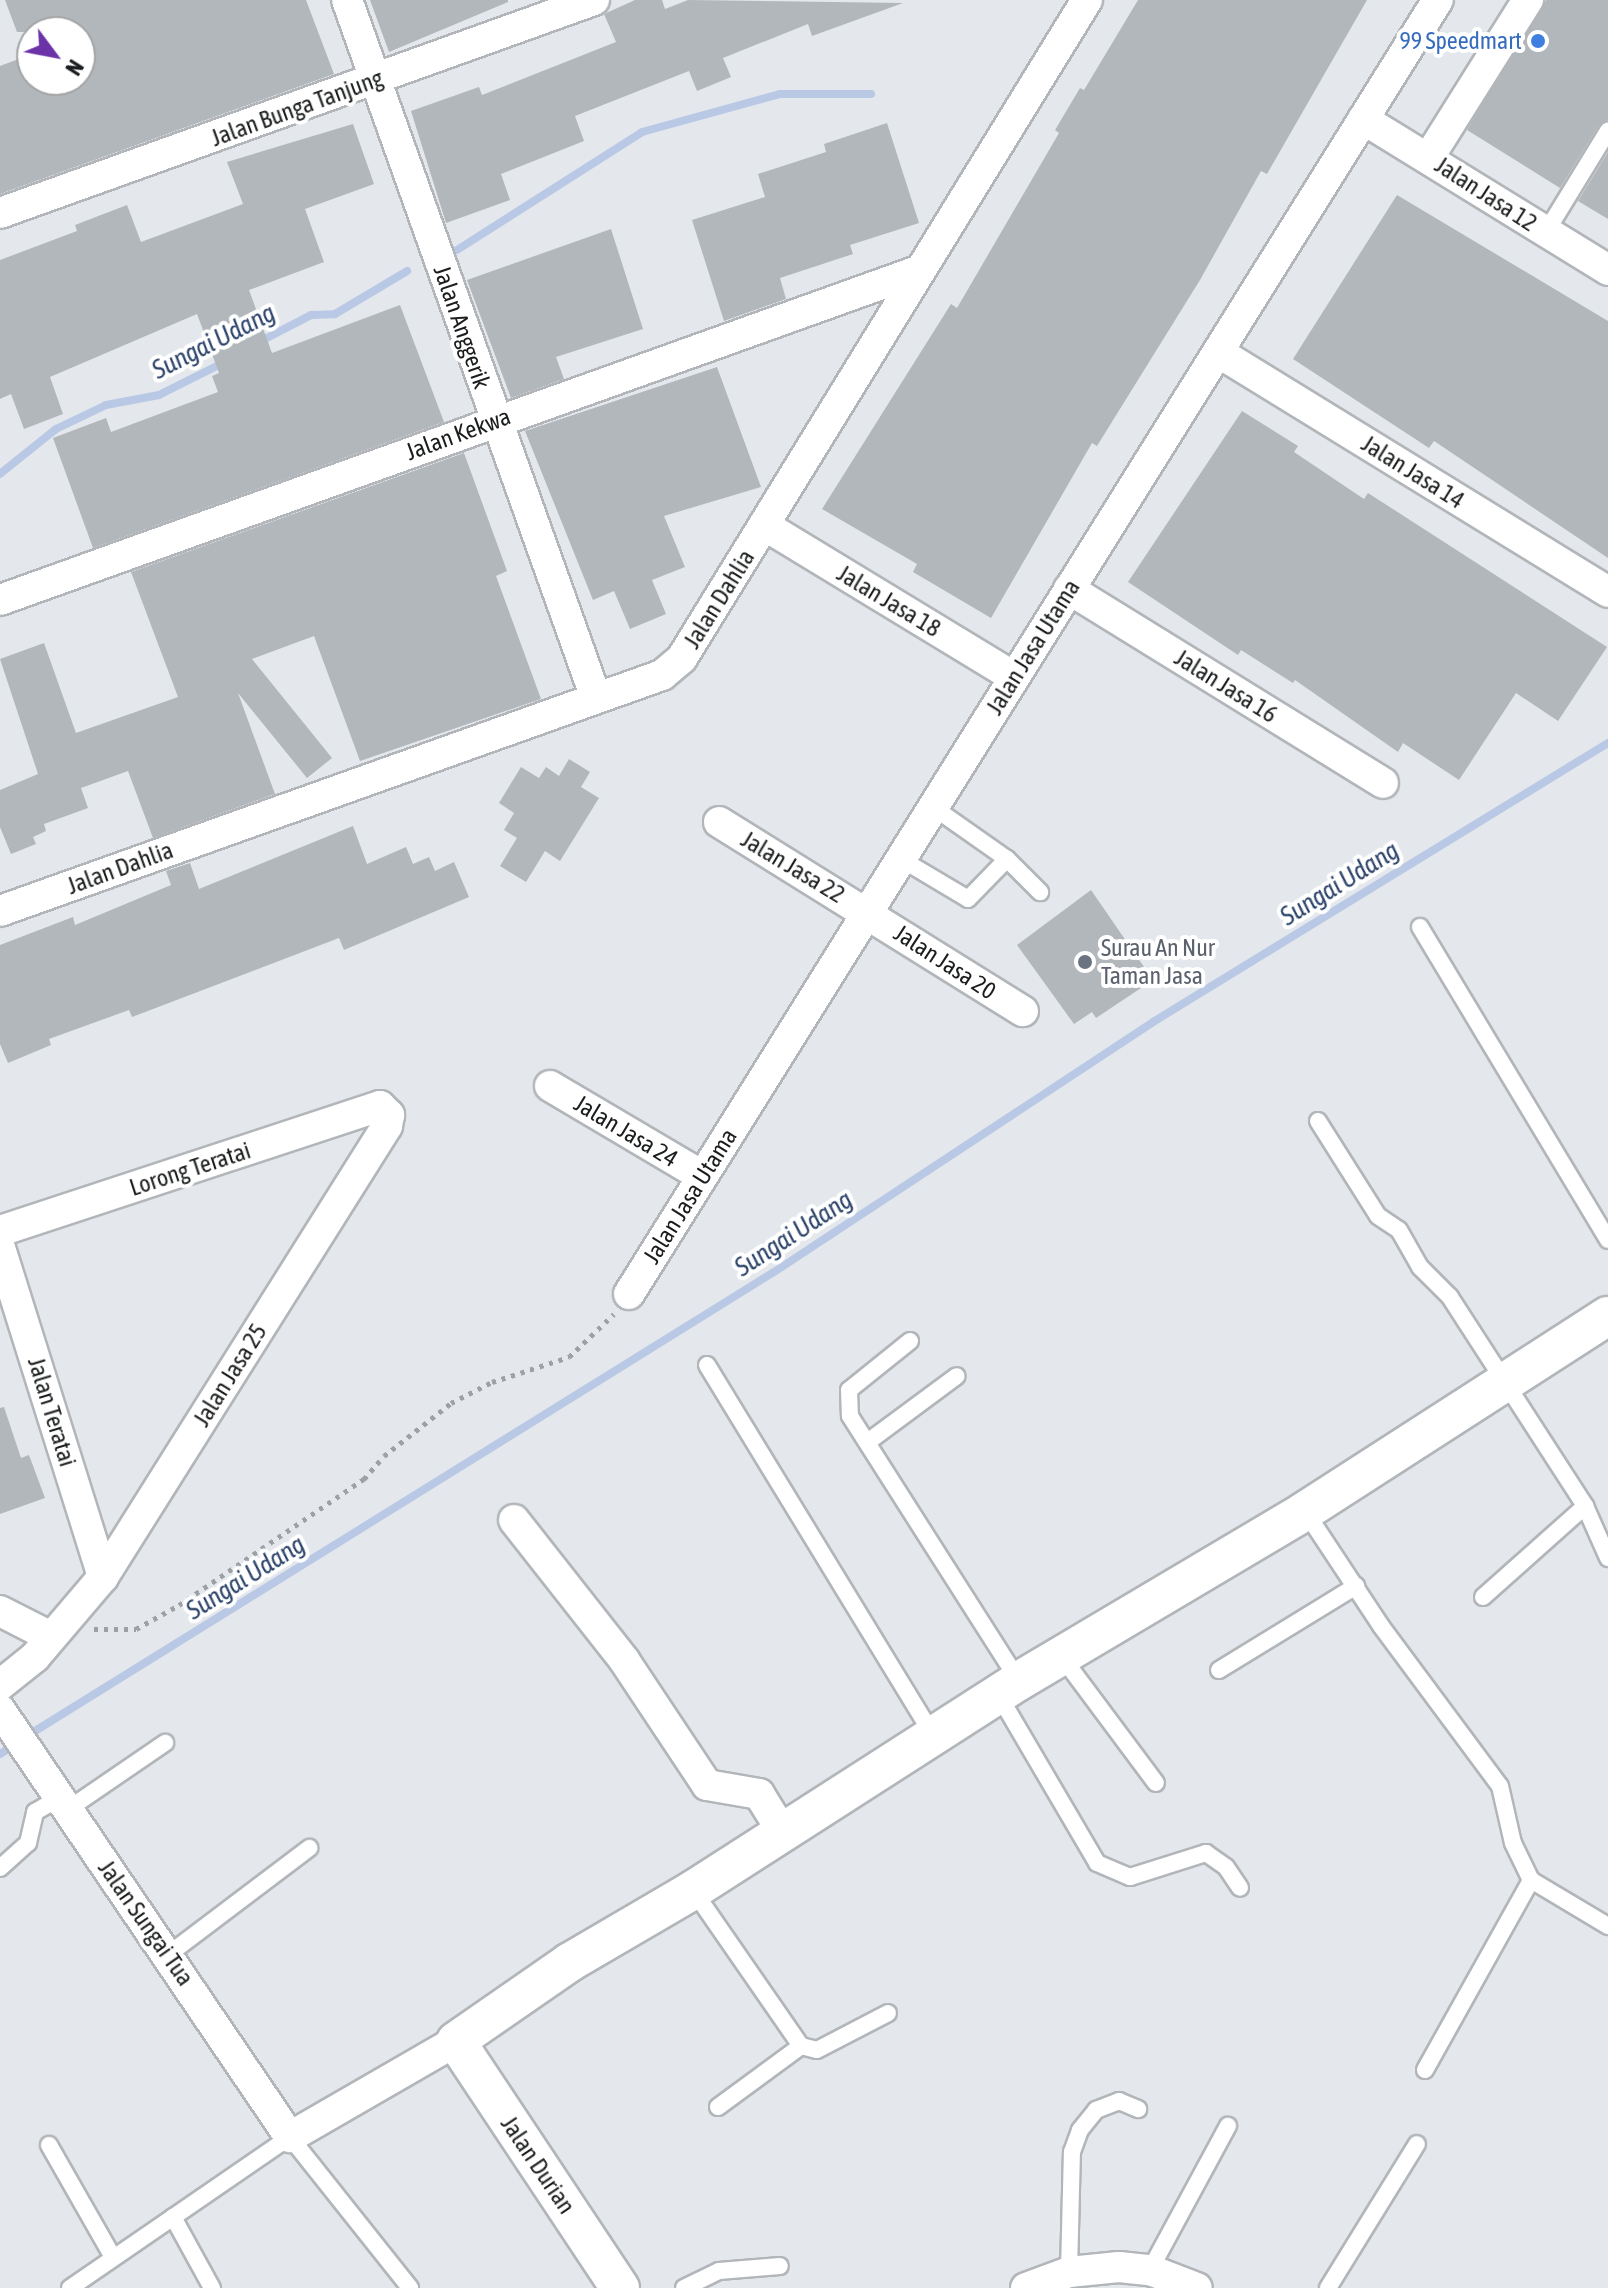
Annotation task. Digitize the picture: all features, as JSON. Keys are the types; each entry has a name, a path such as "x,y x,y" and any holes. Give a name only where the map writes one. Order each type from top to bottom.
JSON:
{"street":[{"name":"Jalan Anggerik","path":"347,0 596,698"},
{"name":"Jalan Bunga Tanjung","path":"0,213 594,0"},
{"name":"Jalan Dahlia","path":"0,911 596,698 639,686 682,658 1087,0"},
{"name":"Jalan Jasa Utama","path":"629,1294 1438,0"},
{"path":"1429,157 1528,0"},
{"name":"Jalan Jasa 12","path":"1363,119 1608,270"},
{"name":"Jalan Kekwa","path":"0,600 495,420 918,271"},
{"name":"Jalan Jasa 14","path":"1218,352 1608,592"},
{"name":"Jalan Jasa 18","path":"764,525 1014,677"},
{"name":"Jalan Jasa 16","path":"1069,589 1383,783"},
{"name":"Jalan Jasa 22","path":"719,822 868,912"},
{"name":"Jalan Jasa 20","path":"868,912 1023,1011"},
{"name":"Jalan Jasa 24","path":"550,1086 702,1176"},
{"name":"Lorong Teratai","path":"0,1231 380,1106"},
{"name":"Jalan Jasa 25","path":"0,1685 51,1637 103,1577 387,1126 389,1115 380,1106"},
{"name":"Jalan Teratai","path":"0,1248 103,1577"},
{"path":"290,2137 456,2041 570,1962 693,1890 1008,1687 1305,1511 1608,1316"},
{"path":"514,1520 624,1660 707,1785 759,1794 782,1831"},
{"path":"0,1611 51,1637"},
{"name":"Jalan Sungai Tua","path":"4,1715 169,1954 290,2137"},
{"name":"Jalan Durian","path":"456,2041 620,2288"},
{"path":"1026,2288 1069,2272 1119,2267 1150,2270 1197,2288"}],"lane":[{"path":"1546,232 1608,131"},
{"path":"933,807 1007,859 1040,892"},
{"path":"901,859 968,899 1007,859"},
{"path":"1420,927 1608,1240"},
{"path":"1318,1121 1378,1216 1399,1230 1420,1267 1450,1297 1585,1506 1608,1558"},
{"path":"910,1341 849,1390 850,1416 869,1441 1008,1687 1097,1863 1130,1877 1206,1853 1226,1867 1240,1888"},
{"path":"707,1365 933,1735"},
{"path":"869,1441 957,1376"},
{"path":"1483,1597 1585,1506"},
{"path":"1305,1511 1500,1786 1513,1843 1531,1880 1608,1926"},
{"path":"1219,1670 1356,1586"},
{"path":"1062,1657 1156,1783"},
{"path":"0,1868 28,1843 35,1812 57,1795 165,1743"},
{"path":"169,1954 309,1848"},
{"path":"1425,2070 1531,1880"},
{"path":"693,1890 801,2046 817,2050 888,2013"},
{"path":"718,2107 801,2046"},
{"path":"1069,2272 1072,2152 1080,2130 1096,2110 1119,2101 1138,2109"},
{"path":"1150,2270 1228,2126"},
{"path":"70,2288 290,2137 410,2288"},
{"path":"1328,2288 1417,2144"},
{"path":"49,2145 113,2257"},
{"path":"173,2217 212,2288"},
{"path":"684,2288 719,2271 780,2266"}],"path":[{"path":"51,1637 85,1629 136,1629 149,1623 364,1479 384,1456 451,1403 492,1382 582,1350 629,1294"}],"building":[{"path":"5,0 306,0 334,74 0,194 0,66 16,60 16,96 96,96 96,16 16,16 16,29"},
{"path":"370,0 508,0 508,2 389,52"},
{"path":"635,0 662,0 665,9 688,0 903,3 812,36 808,24 723,58 731,77 697,91 689,71 575,116 584,141 501,174 510,200 446,223 411,111 479,87 482,95 616,42 604,14"},
{"path":"1138,0 1367,0 1267,174 1261,171 1200,280 1097,446 1092,443 991,618 913,572 917,564 822,509 951,304 957,308 1059,133 1055,130 1080,88 1084,90"},
{"path":"1546,0 1608,0 1608,120 1599,125 1560,188 1467,130"},
{"path":"887,123 919,223 850,245 853,254 780,278 786,299 724,321 692,220 765,197 758,174 826,152 824,144"},
{"path":"353,124 374,184 305,209 324,262 249,290 272,353 400,305 444,422 93,548 53,438 106,418 111,432 218,392 212,376 219,373 197,314 50,377 63,414 24,429 11,394 0,399 0,260 77,231 75,225 127,205 141,242 243,204 227,162"},
{"path":"1608,152 1608,219 1578,201"},
{"path":"1397,195 1608,321 1608,558 1434,441 1429,448 1293,359"},
{"path":"611,229 643,329 556,357 564,379 511,398 467,280"},
{"path":"717,367 761,487 664,516 685,567 652,580 666,614 630,629 614,591 593,600 525,431"},
{"path":"1242,411 1298,446 1294,452 1364,499 1368,493 1607,647 1558,721 1516,693 1459,780 1403,743 1398,752 1295,680 1293,683 1241,650 1238,655 1128,582"},
{"path":"464,453 507,571 496,576 541,699 360,761 314,636 252,659 332,758 307,778 238,693 275,794 153,838 128,771 81,788 88,808 44,824 46,831 33,837 36,844 11,854 0,827 0,790 38,774 0,659 44,643 76,733 178,697 131,572"},
{"path":"569,759 590,772 581,787 599,798 560,861 545,851 526,882 500,866 517,838 504,830 514,813 499,803 521,767 539,778 546,767 559,776"},
{"path":"353,826 367,864 406,847 413,864 429,857 435,871 454,862 469,897 344,950 339,938 132,1017 129,1010 49,1039 51,1045 8,1063 0,1044 0,945 73,917 75,925 171,885 166,871 190,863 199,889"},
{"name":"Surau An Nur Taman Jasa","path":"1091,890 1153,980 1096,1018 1092,1012 1074,1024 1017,945"},
{"path":"4,1407 21,1458 29,1455 45,1498 0,1514 0,1408"}],"waterway":[{"name":"Sungai Udang","path":"457,250 642,132 780,94 871,94"},
{"name":"Sungai Udang","path":"259,342 311,315 335,314 407,271"},
{"name":"Sungai Udang","path":"0,474 56,429 106,405 159,395 223,363"},
{"name":"Sungai Udang","path":"27,1736 774,1272 1153,1022 1608,743"},
{"name":"Sungai Udang","path":"0,1754 16,1744"}],"place":[{"name":"99 Speedmart","path":"1538,41"},
{"name":"Surau An Nur Taman Jasa","path":"1085,962"}]}
